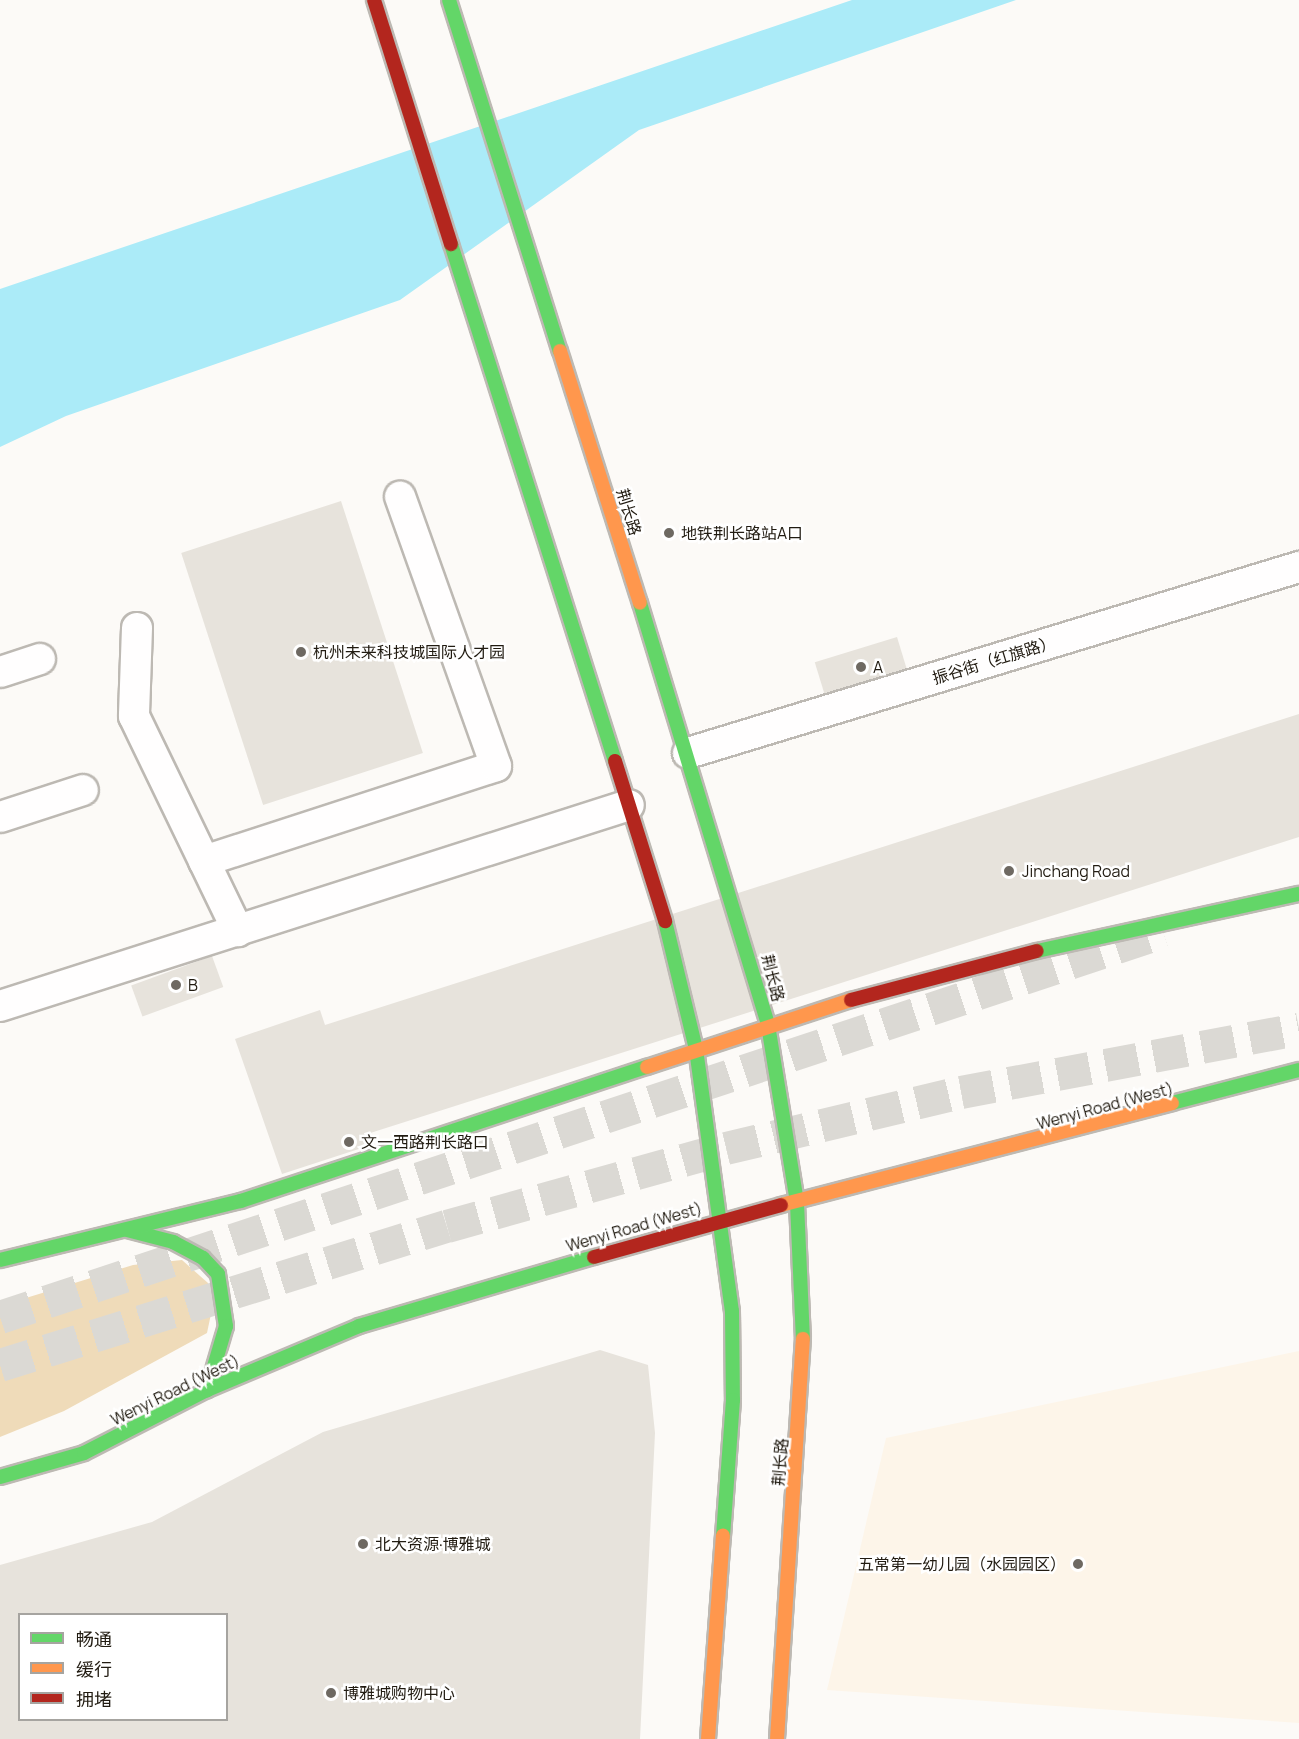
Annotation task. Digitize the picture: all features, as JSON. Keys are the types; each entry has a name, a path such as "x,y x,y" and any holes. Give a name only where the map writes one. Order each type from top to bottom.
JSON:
{"main road":[{"path":"374,0 403,85 676,955 696,1049 722,1220 732,1311 733,1400 708,1739"},
{"name":"荆长路","path":"449,0 688,753 768,1025 797,1203 802,1391 777,1739"},
{"path":"0,1260 241,1201 768,1025 1117,930 1299,894"},
{"name":"Wenyi Road (West)","path":"0,1477 84,1453 207,1390 359,1326 722,1220 797,1203 1299,1070"},
{"path":"124,1230 173,1242 203,1257 218,1274 225,1294 226,1326 207,1390"}],"street":[{"path":"204,861 496,766 400,496"},
{"name":"振谷街（红旗路）","path":"688,753 1299,567"},
{"path":"137,628 134,716 238,931"},
{"path":"0,672 40,659"},
{"path":"0,817 83,790"},
{"path":"0,1006 629,804"}],"shaded area":[{"path":"182,1260 208,1283 212,1309 207,1333 64,1411 0,1437 0,1306 133,1265"},
{"name":"五常第一幼儿园（水园园区）","path":"1299,1351 1299,1723 827,1690 886,1438"}],"water":[{"path":"852,0 1016,0 639,130 400,300 66,416 0,447 0,289"}],"building":[{"name":"杭州未来科技城国际人才园","path":"341,501 423,753 263,805 181,553"},
{"name":"A","path":"897,637 908,672 826,698 815,662"},
{"name":"Jinchang Road","path":"1299,714 1299,837 364,1135 368,1146 282,1174 235,1039 320,1010 325,1025"},
{"name":"B","path":"212,956 223,987 142,1016 131,985"},
{"name":"北大资源·博雅城","path":"600,1350 648,1365 655,1433 640,1739 0,1739 0,1565 152,1522 323,1432"}],"tunnel":[{"path":"0,1317 1163,932"},
{"path":"0,1365 447,1226 726,1148 961,1092 1299,1029"}],"traffic: fast":[{"path":"449,0 560,351"},
{"path":"451,244 615,761"},
{"path":"640,603 768,1025 797,1203 803,1339"},
{"path":"1037,951 1299,894"},
{"path":"665,921 696,1049 732,1311 733,1400 723,1536"},
{"path":"0,1260 241,1201 647,1067"},
{"path":"1172,1103 1299,1070"},
{"path":"127,1230 173,1242 203,1258 218,1274 226,1326 207,1390"},
{"path":"0,1477 84,1453 207,1390 359,1326 594,1257"}],"traffic: slow":[{"path":"560,351 640,603"},
{"path":"647,1067 851,1000"},
{"path":"781,1205 1172,1103"},
{"path":"777,1739 803,1339"},
{"path":"708,1739 723,1536"}],"traffic: jam":[{"path":"374,0 451,244"},
{"path":"615,761 665,921"},
{"path":"851,1000 1037,951"},
{"path":"594,1257 781,1205"}],"place":[{"name":"地铁荆长路站A口","path":"669,533"},
{"name":"杭州未来科技城国际人才园","path":"301,652"},
{"name":"A","path":"861,667"},
{"name":"Jinchang Road","path":"1009,871"},
{"name":"B","path":"176,985"},
{"name":"文一西路荆长路口","path":"349,1142"},
{"name":"北大资源·博雅城","path":"363,1544"},
{"name":"五常第一幼儿园（水园园区）","path":"1078,1564"},
{"name":"博雅城购物中心","path":"331,1693"}]}
